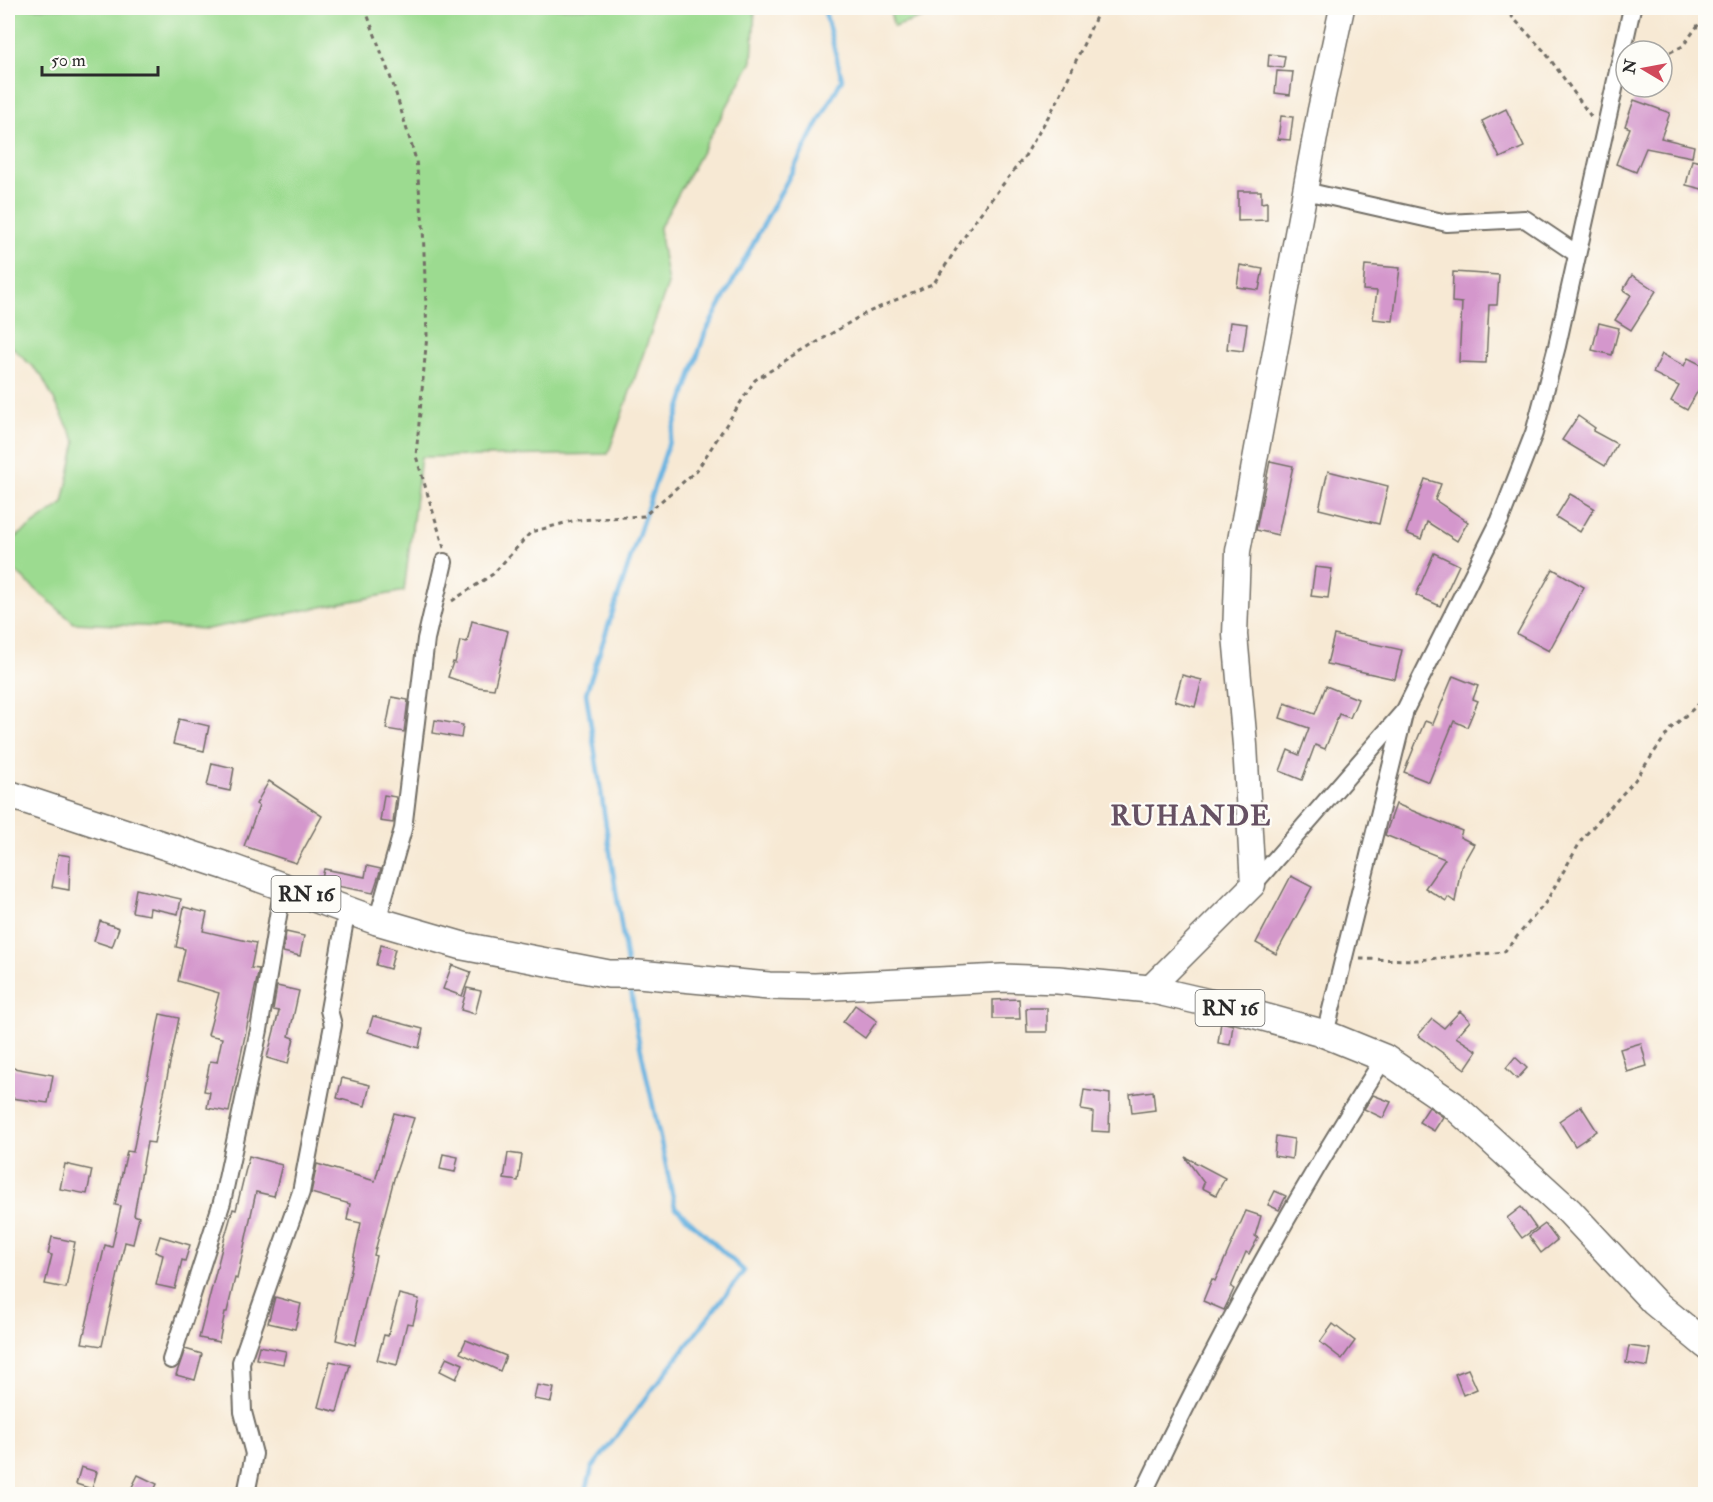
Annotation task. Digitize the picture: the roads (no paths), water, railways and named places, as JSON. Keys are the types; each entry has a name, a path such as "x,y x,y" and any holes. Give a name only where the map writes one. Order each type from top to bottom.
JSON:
{"main road":[{"path":"1149,989 1253,885 1245,745 1235,635 1238,550 1305,191 1342,8"},
{"name":"RN 16","path":"8,794 283,886 377,921 463,946 609,974 638,974 769,986 815,987 1002,978 1058,980 1149,989 1231,1008 1325,1034 1384,1058 1453,1105 1569,1211 1654,1302 1682,1328 1706,1345"}],"street":[{"path":"1325,1034 1405,710 1500,520 1534,433 1632,8"},
{"path":"1305,191 1447,223 1525,219 1577,254"},
{"path":"377,921 402,829 426,639 444,562"},
{"path":"1253,885 1405,710"},
{"path":"171,1359 222,1202 259,1030 283,886"},
{"path":"246,1494 254,1454 243,1412 241,1362 301,1192 333,1025 329,1010 347,909"},
{"path":"1143,1494 1200,1376 1321,1157 1384,1058"}],"waterway":[{"path":"627,964 586,693 705,333 842,79 824,8"},
{"path":"585,1494 592,1468 744,1271 675,1207 637,1032 630,982"}],"district":[{"name":"RUHANDE","path":"1191,816"}]}
